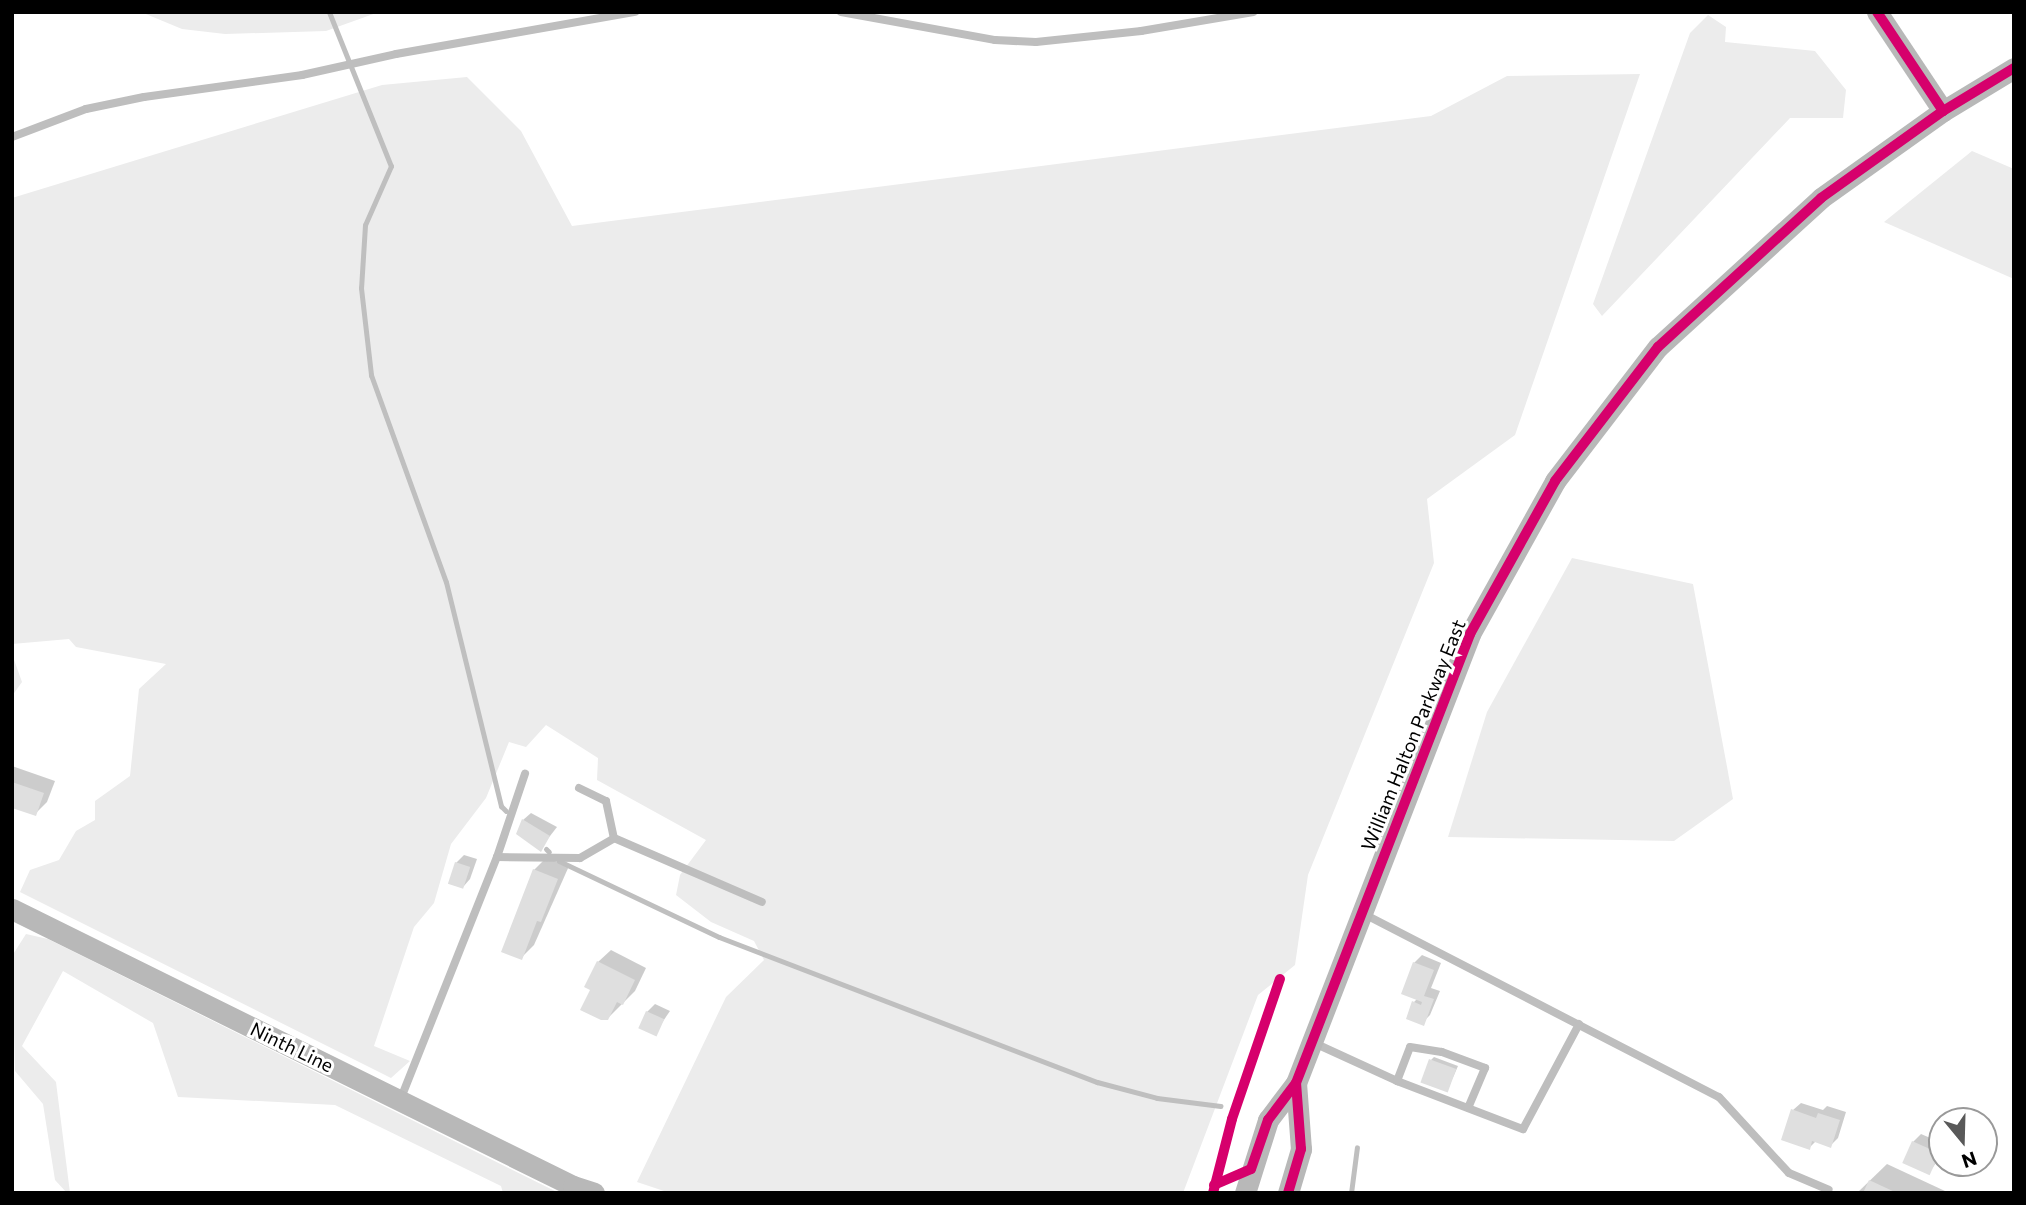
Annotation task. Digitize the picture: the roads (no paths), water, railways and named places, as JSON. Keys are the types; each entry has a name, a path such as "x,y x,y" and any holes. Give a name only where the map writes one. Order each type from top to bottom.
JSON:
{"main road":[{"path":"1877,12 1943,111"},
{"name":"William Halton Parkway East","path":"1245,1193 1268,1120 1296,1083 1470,634 1555,481 1658,347 1821,198 1943,111 2014,68"},
{"name":"Ninth Line","path":"12,909 578,1189 593,1193"},
{"name":"William Halton Parkway East","path":"1288,1193 1301,1149 1296,1083"}],"lane":[{"path":"12,137 86,109 144,97 302,75 396,54 635,12"},
{"path":"841,12 995,40 1036,42 1141,31 1254,12"},
{"path":"400,1100 497,857 525,774"},
{"path":"579,788 606,801 614,838"},
{"path":"497,857 580,858 614,838"},
{"path":"614,838 762,902"},
{"path":"1362,913 1718,1097 1788,1173 1829,1190"},
{"path":"1312,1041 1397,1081 1523,1129 1579,1024"},
{"path":"1397,1081 1409,1047 1442,1052 1485,1068 1468,1108"}],"waterway":[{"path":"329,12 391,166 365,225 361,288 371,375 446,582 501,806 506,811"},
{"path":"546,849 549,852"},
{"path":"559,861 719,937 1097,1082 1157,1098 1220,1106"},
{"path":"1351,1193 1357,1147"}]}
